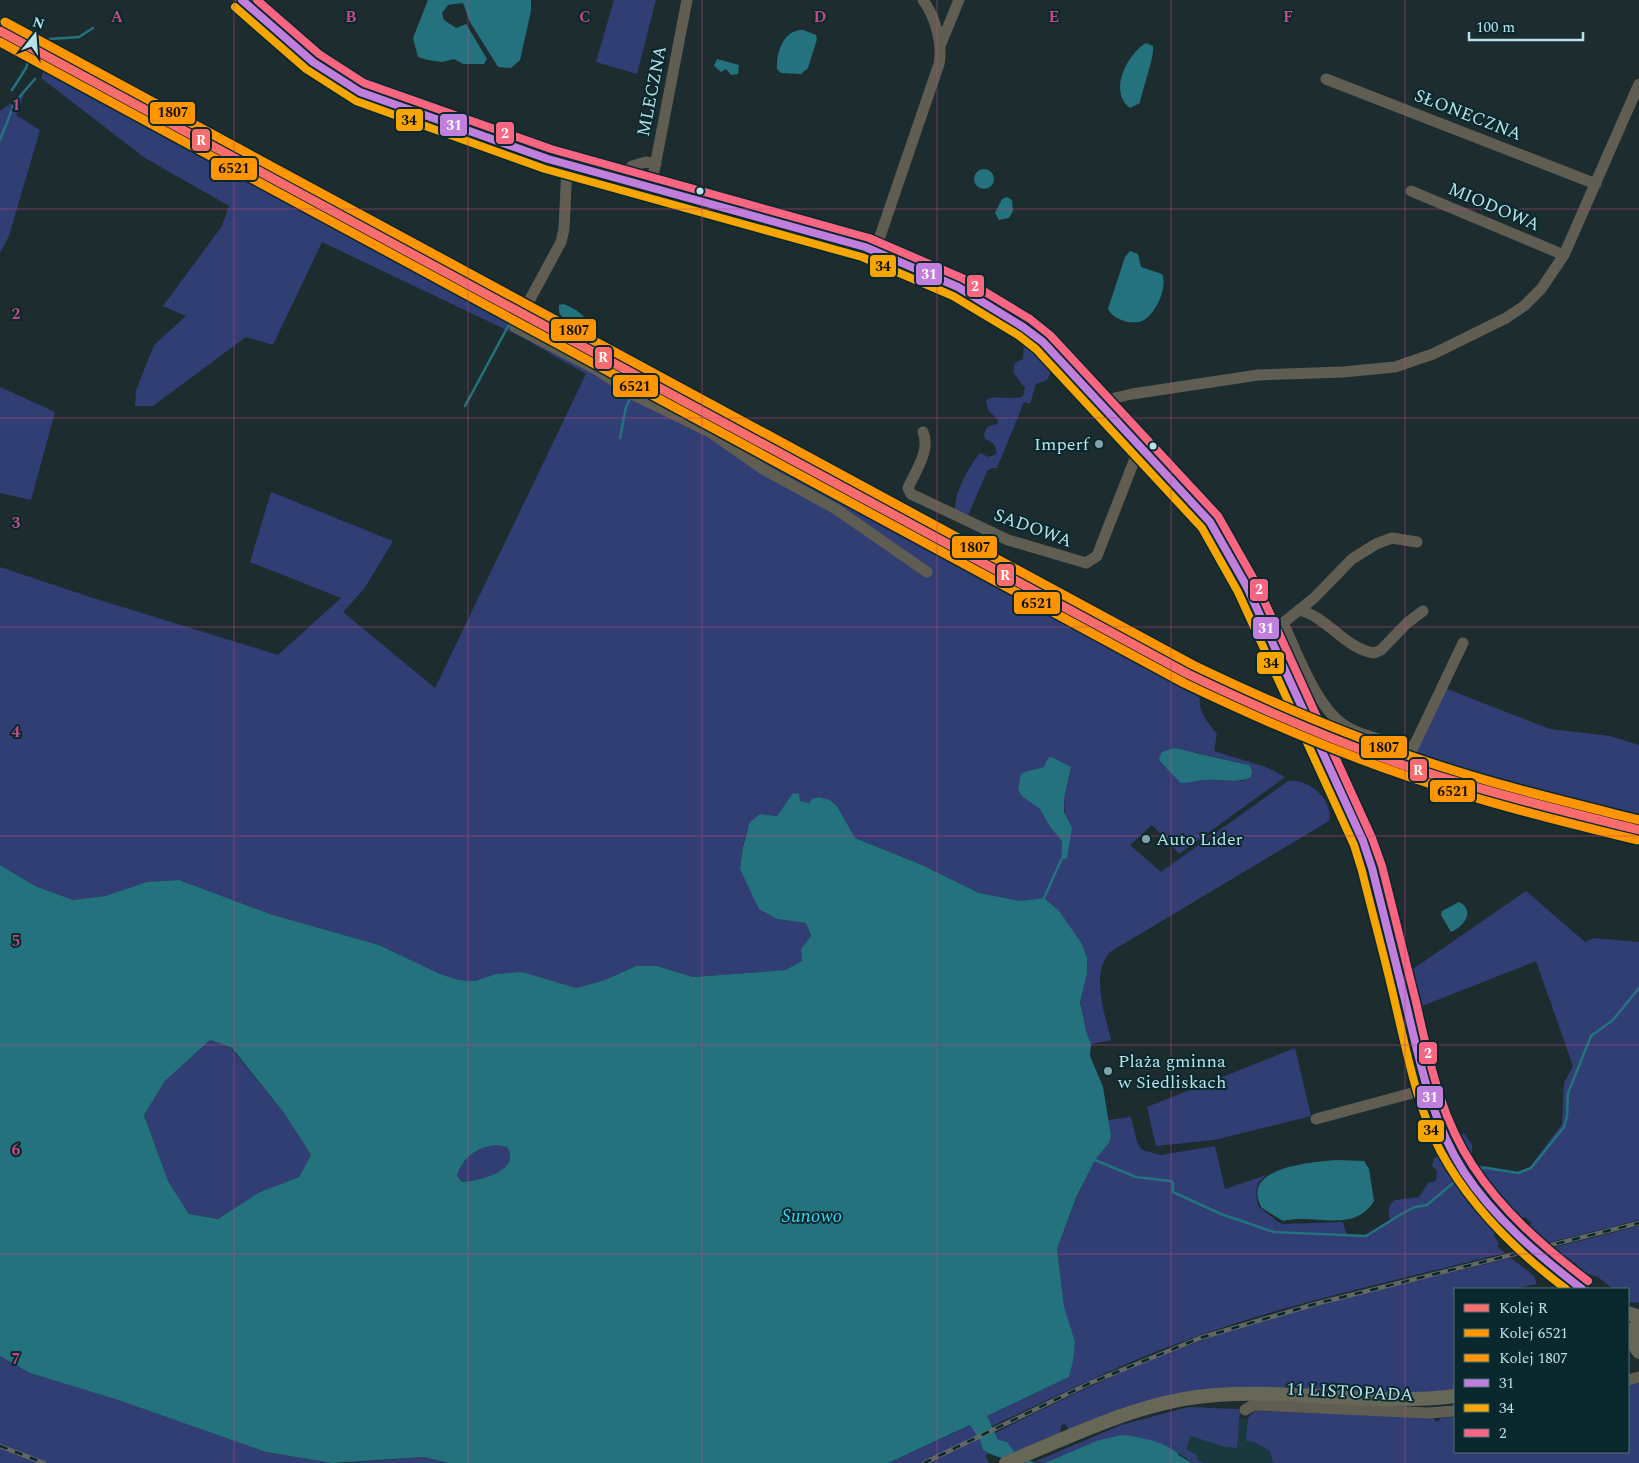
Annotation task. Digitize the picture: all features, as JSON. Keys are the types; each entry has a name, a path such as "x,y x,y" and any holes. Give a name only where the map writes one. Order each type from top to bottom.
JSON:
{"main road":[{"path":"242,0 319,67 342,83 404,109 566,165 876,251 968,294 1029,330 1054,353 1216,531 1236,566 1363,841 1372,868 1427,1089 1438,1122 1450,1145 1485,1200 1526,1244 1581,1288"},
{"path":"1632,1331 1634,1345 1639,1352"},
{"path":"1006,1463 1139,1410 1206,1396 1249,1394 1389,1400 1454,1396"}],"street":[{"name":"MLECZNA","path":"651,188 687,0"},
{"path":"876,251 939,64 940,46 931,13 923,0"},
{"path":"940,46 959,0"},
{"name":"SŁONECZNA","path":"1326,79 1596,184"},
{"path":"1102,406 1115,398 1132,394 1258,375 1371,370 1395,367 1415,362 1506,318 1524,306 1541,290 1564,254 1639,84"},
{"path":"623,180 632,166 646,162 656,164"},
{"path":"566,165 564,229 561,242 515,327 599,371 634,395 710,432 763,469 836,509 927,572"},
{"name":"MIODOWA","path":"1411,191 1564,254"},
{"name":"SADOWA","path":"923,432 926,439 925,450 908,488 911,494 1008,540 1086,563 1097,556 1134,460 1138,452 1143,450"},
{"path":"1268,632 1299,610 1352,559 1376,544 1392,538 1416,542"},
{"path":"1299,610 1316,616 1350,643 1374,653 1381,650 1407,622 1423,611"},
{"path":"1283,623 1320,699 1335,719 1348,728 1414,748 1464,643"},
{"path":"1316,1119 1427,1089"},
{"name":"11 LISTOPADA","path":"1245,1410 1253,1405 1402,1412 1454,1411"}],"shaded area":[{"path":"614,0 656,0 637,74 596,62"},
{"path":"45,67 510,317 512,311 1202,684 1200,705 1207,722 1217,734 1214,751 1266,767 1285,777 1179,854 1152,825 1130,845 1161,872 1288,781 1304,783 1318,792 1328,805 1329,821 1110,952 1104,961 1100,983 1103,1007 1111,1040 1091,1044 1080,1001 1087,974 1082,944 1044,898 1020,901 979,893 922,865 855,838 837,806 832,801 819,797 809,803 800,801 793,793 777,816 760,814 754,820 745,839 740,870 777,919 806,923 811,937 801,949 802,961 787,970 693,977 657,966 636,966 605,980 576,988 496,974 475,981 457,980 379,945 270,914 179,880 147,882 105,896 73,900 35,886 0,865 0,567 278,655 341,598 250,562 271,492 393,541 364,589 343,612 435,688 586,374 523,338 322,242 273,345 246,337 153,406 135,406 136,390 154,345 186,316 163,306 222,226 229,206 145,158 41,78","holes":["1194,752 1249,765 1252,770 1243,781 1186,781 1177,778 1169,768","1046,764 1071,768 1064,799 1067,858 1061,860 1062,841 1050,827 1021,773 1045,767"]},
{"path":"24,94 16,115 40,130 9,236 0,253 0,111"},
{"path":"1029,341 1040,351 1052,369 1047,380 1036,384 1030,404 1024,402 997,468 987,471 968,516 955,520 958,493 970,468 980,453 989,457 996,454 995,446 985,439 984,434 987,427 998,423 998,420 988,410 986,400 990,398 1023,396 1025,388 1013,372 1015,363 1023,359 1024,343"},
{"path":"0,387 55,412 31,500 0,493"},
{"path":"1447,689 1550,729 1610,736 1639,745 1639,824 1410,765"},
{"path":"1526,891 1585,942 1594,938 1639,942 1639,1220 1535,1246 1523,1232 1532,1223 1525,1217 1516,1225 1511,1224 1468,1168 1474,1164 1518,1173 1530,1167 1562,1124 1564,1083 1573,1066 1536,961 1417,1008 1410,971"},
{"path":"210,1040 231,1048 284,1113 311,1155 299,1177 260,1192 218,1219 189,1214 168,1181 144,1115 165,1081"},
{"path":"1295,1048 1311,1116 1214,1140 1156,1146 1147,1107"},
{"path":"1131,1117 1137,1142 1142,1150 1161,1155 1215,1146 1225,1189 1266,1175 1258,1183 1256,1193 1258,1206 1278,1222 1284,1224 1343,1222 1347,1235 1366,1235 1390,1220 1389,1208 1395,1200 1419,1197 1428,1183 1436,1181 1437,1171 1432,1166 1434,1158 1440,1155 1448,1160 1450,1172 1454,1176 1453,1180 1438,1194 1458,1176 1488,1216 1486,1219 1495,1225 1494,1236 1499,1244 1497,1246 1505,1253 1311,1301 1235,1323 1119,1367 990,1427 987,1416 1069,1377 1075,1342 1064,1306 1057,1249 1076,1199 1095,1160 1109,1143 1111,1136 1108,1120"},
{"path":"1464,1133 1472,1145 1472,1159 1466,1157 1455,1141"},
{"path":"496,1145 507,1147 510,1155 509,1162 504,1168 487,1177 462,1182 457,1176 467,1158 483,1148"},
{"path":"1639,1226 1639,1303 1629,1302 1629,1288 1612,1288 1598,1277 1571,1269 1577,1265 1574,1262 1564,1267 1540,1251"},
{"path":"1531,1253 1574,1288 1563,1288 1550,1277 1536,1270 1522,1256"},
{"path":"1511,1258 1534,1276 1537,1284 1517,1288 1454,1288 1454,1391 1423,1394 1249,1388 1069,1431 1065,1423 1061,1426 1060,1434 1015,1453 993,1434 1121,1372 1200,1341 1277,1316"},
{"path":"0,1356 30,1373 118,1400 266,1452 332,1463 0,1463"},
{"path":"1639,1383 1639,1463 1273,1463 1270,1451 1254,1442 1246,1441 1248,1418 1254,1411 1434,1418 1435,1422 1440,1420 1440,1418 1454,1417 1454,1453 1629,1453 1629,1385"},
{"path":"1188,1407 1238,1409 1240,1411 1237,1448 1225,1447 1191,1436 1186,1449 1198,1456 1197,1460 1204,1463 1194,1463 1173,1449 1096,1441 1045,1463 1034,1462 1121,1425"},
{"path":"1185,1416 1347,1425 1320,1463 1039,1463"},
{"path":"971,1425 980,1440 983,1450 989,1454 985,1455 989,1463 888,1463"},
{"path":"424,1457 449,1463 346,1463"}],"water":[{"path":"428,0 531,0 531,11 520,60 511,68 498,67 470,22 463,3 448,5 442,13 444,20 456,28 466,24 487,59 484,64 463,64 454,59 442,62 418,57 413,38"},
{"path":"803,30 816,35 817,39 808,68 801,74 781,73 777,69 777,62 782,43 791,33"},
{"path":"1146,43 1153,46 1150,65 1140,103 1130,108 1124,101 1120,83 1132,56"},
{"path":"717,59 739,65 738,74 731,75 726,69 721,72 714,66"},
{"path":"984,169 991,172 994,179 991,186 984,189 977,186 974,179 977,172"},
{"path":"1007,197 1012,200 1013,211 1009,218 999,220 995,213 1002,199"},
{"path":"1130,251 1138,254 1141,267 1162,274 1163,279 1162,292 1157,306 1148,317 1140,322 1119,319 1108,309 1125,257"},
{"path":"563,304 576,310 584,317 594,329 593,333 583,330 563,318 559,305"},
{"path":"1174,748 1249,765 1252,770 1251,777 1229,781 1203,780 1181,783 1159,759 1162,752"},
{"path":"1051,757 1071,767 1064,799 1064,812 1072,828 1067,858 1061,860 1062,841 1050,827 1040,809 1022,796 1018,790 1021,773 1044,767 1048,758"},
{"name":"Sunowo","path":"793,793 799,794 800,801 809,803 812,799 819,797 830,800 837,806 855,838 922,865 979,893 1020,901 1044,898 1059,911 1082,944 1087,958 1087,974 1080,1002 1091,1044 1090,1056 1103,1087 1111,1136 1109,1143 1095,1160 1076,1198 1057,1249 1064,1306 1075,1342 1073,1361 1069,1377 987,1416 998,1440 1007,1442 1015,1453 1035,1463 1008,1460 983,1450 980,1440 970,1425 888,1463 449,1463 424,1457 332,1463 266,1452 118,1400 30,1373 0,1356 0,865 35,886 73,900 105,896 147,882 179,880 270,914 379,945 440,974 458,980 475,981 496,974 522,972 576,988 605,980 636,966 657,966 693,977 786,970 802,961 801,949 811,936 806,923 777,919 759,909 740,869 743,847 750,822 760,814 777,816","holes":["210,1040 232,1048 284,1113 311,1155 299,1177 260,1192 218,1219 189,1214 168,1181 144,1115 165,1081","496,1145 507,1147 510,1155 509,1162 504,1168 487,1177 462,1182 457,1176 467,1158 483,1148"]},
{"path":"1459,902 1467,910 1466,918 1460,926 1451,932 1441,915 1442,911"},
{"path":"1337,1160 1364,1161 1369,1169 1374,1201 1366,1211 1356,1217 1345,1220 1295,1219 1283,1221 1262,1208 1257,1194 1260,1183 1269,1175 1296,1165"},
{"path":"1122,1435 1144,1438 1158,1443 1172,1449 1192,1463 1045,1463 1096,1441"}],"waterway":[{"path":"51,52 47,46 50,39 79,37 93,28"},
{"path":"0,38 30,55 26,68 12,90"},
{"path":"52,51 188,128 518,304"},
{"path":"44,65 60,71 509,313"},
{"path":"0,140 15,102 35,79"},
{"path":"531,311 645,371 644,373"},
{"path":"465,406 513,317"},
{"path":"620,438 626,407 631,397"},
{"path":"718,414 1020,579"},
{"path":"721,433 757,451 760,450 999,579"},
{"path":"1107,626 1229,684"},
{"path":"1123,646 1201,686 1198,693"},
{"path":"1228,687 1229,684 1298,717"},
{"path":"1330,742 1398,768 1490,799"},
{"path":"1423,765 1446,773"},
{"path":"1044,898 1061,860"},
{"path":"1472,1168 1487,1168 1518,1173 1531,1168 1564,1127 1567,1117 1568,1093 1591,1036 1613,1020 1639,988"},
{"path":"1095,1160 1136,1177 1170,1181 1173,1183 1173,1192 1221,1214 1274,1232 1366,1236 1403,1213 1415,1207 1427,1205 1454,1182"}],"railway":[{"path":"924,1463 1090,1383 1200,1338 1315,1304 1639,1223"},
{"path":"0,1446 44,1463"}],"rail line":[{"name":"1807","path":"5,22 1193,665 1301,714 1413,757 1554,799 1639,820"},
{"name":"R","path":"0,31 1188,674 1298,724 1412,768 1497,793 1639,830"},
{"name":"6521","path":"0,42 1184,683 1294,733 1407,776 1492,803 1637,840"}],"transit line":[{"name":"31","path":"242,0 313,62 360,92 548,159 865,247 958,287 1023,327 1043,342 1210,522 1247,587 1363,841 1372,868 1428,1091 1443,1132 1464,1172 1503,1221 1549,1263 1581,1288"},
{"name":"2","path":"257,0 319,54 364,83 551,149 869,238 962,278 1030,319 1050,335 1218,516 1256,583 1372,838 1382,866 1431,1066 1452,1128 1473,1166 1511,1214 1556,1256 1588,1281"},
{"name":"34","path":"235,7 306,69 356,101 545,169 862,257 953,296 1018,335 1036,349 1202,528 1238,592 1354,845 1384,956 1419,1100 1441,1152 1466,1191 1496,1227 1530,1260 1565,1288"}],"place":[{"name":"Imperf","path":"1099,444"},
{"name":"Auto Lider","path":"1146,839"},
{"name":"Plaża gminna w Siedliskach","path":"1108,1071"}]}
